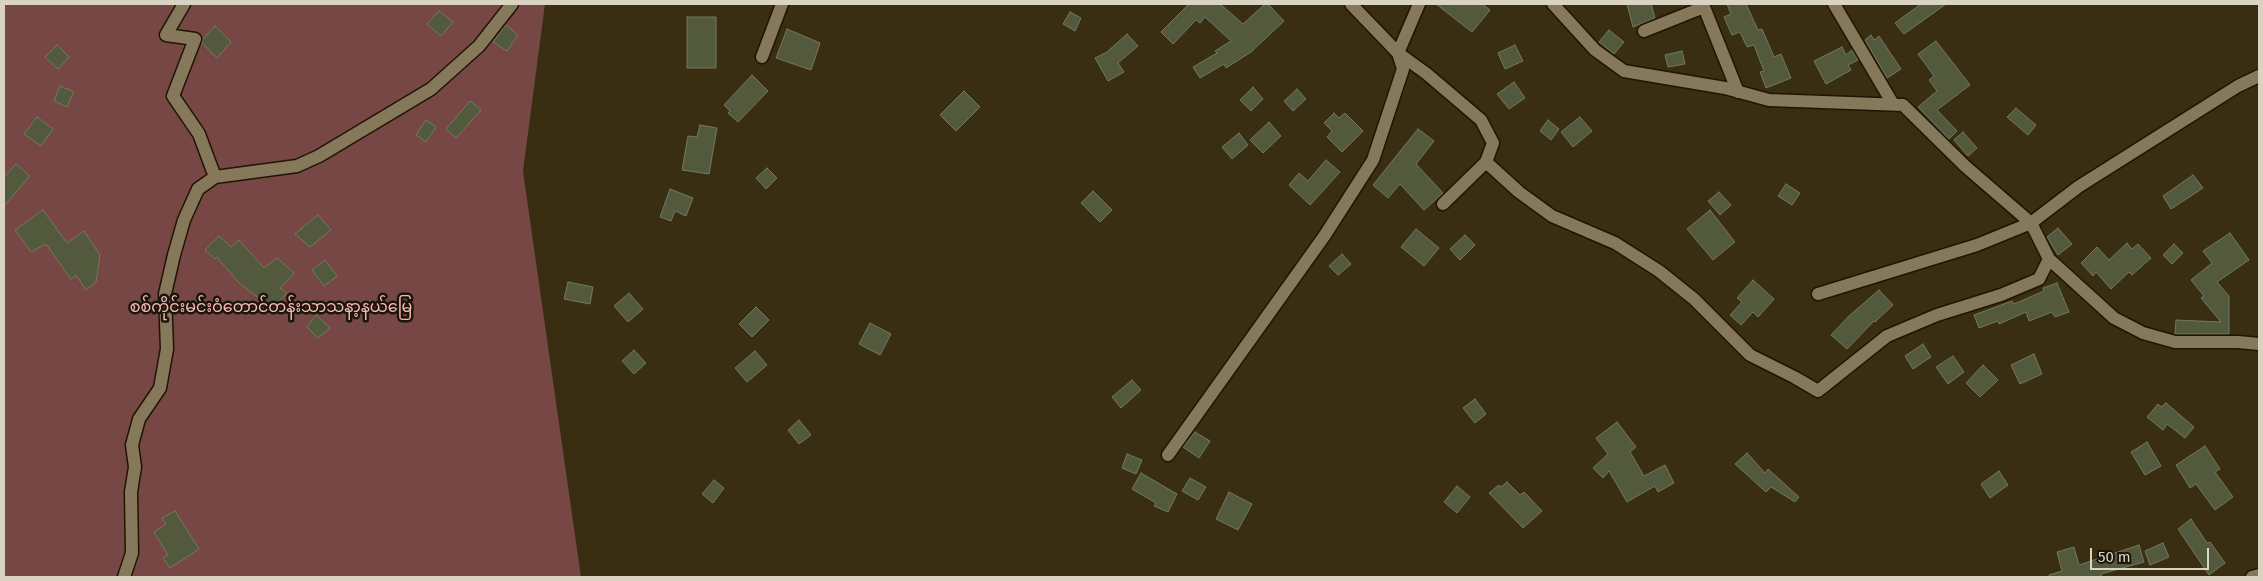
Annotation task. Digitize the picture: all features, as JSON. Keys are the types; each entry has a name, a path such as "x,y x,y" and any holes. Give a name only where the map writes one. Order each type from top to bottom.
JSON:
{"street":[{"path":"184,4 166,35 195,40 173,96 199,134 215,177"},
{"path":"124,577 132,553 130,492 135,467 132,445 139,419 160,388 166,349 165,294 184,220 198,189 215,177 297,166 319,156 430,90 479,46 512,4"},
{"path":"762,57 782,4"},
{"path":"1351,4 1398,53 1427,74 1481,120 1493,143 1486,162 1443,204"},
{"path":"1168,455 1325,235 1374,160 1403,69 1398,53 1419,4"},
{"path":"1553,4 1595,50 1624,71 1738,92 1769,100 1903,105 1965,166 2031,224 2049,259 2114,318 2142,333 2175,342 2259,344"},
{"path":"1834,4 1893,104"},
{"path":"1644,31 1704,7 1738,92"},
{"path":"1818,294 1978,245 2031,224 2078,186 2238,86 2259,76"},
{"path":"1486,162 1519,192 1552,216 1582,231 1615,242 1659,271 1694,300 1750,355 1794,376 1818,391 1887,336 1937,315 2001,295 2039,279 2049,259"},
{"path":"2252,577 2259,575"}],"green space":[{"name":"စစ်ကိုင်းမင်းဝံတောင်တန်းသာသနာ့နယ်မြေ","path":"4,4 545,4 523,171 581,577 4,577"}],"building":[{"path":"1189,4 1220,4 1243,24 1265,4 1268,4 1284,21 1251,52 1226,68 1224,64 1200,78 1193,67 1217,53 1215,51 1231,41 1205,17 1200,23 1196,20 1173,44 1161,32"},
{"path":"1436,4 1482,4 1490,10 1472,32"},
{"path":"1627,4 1651,4 1655,18 1633,27"},
{"path":"1727,4 1746,4 1758,30 1762,29 1774,57 1781,54 1791,78 1766,88 1760,72 1764,71 1754,45 1747,47 1740,32 1732,35 1724,17 1731,14"},
{"path":"1921,4 1946,4 1904,34 1895,23"},
{"path":"439,11 453,22 441,36 427,24"},
{"path":"1070,12 1081,18 1075,31 1063,24"},
{"path":"687,17 716,17 716,68 687,68"},
{"path":"506,25 518,35 507,51 493,42"},
{"path":"215,26 231,42 217,58 202,43 203,39"},
{"path":"787,29 820,43 811,70 776,58"},
{"path":"1609,30 1624,42 1614,54 1599,42"},
{"path":"1127,34 1138,46 1118,63 1124,72 1108,81 1095,58 1107,52"},
{"path":"1871,35 1874,40 1879,36 1901,69 1887,78 1865,40"},
{"path":"1936,41 1970,85 1937,110 1957,131 1949,139 1918,107 1937,91 1929,80 1934,76 1918,54"},
{"path":"57,45 69,57 58,69 45,57"},
{"path":"1515,45 1523,61 1505,69 1498,53"},
{"path":"1842,47 1846,55 1852,50 1858,60 1848,65 1851,70 1826,84 1814,61"},
{"path":"1682,51 1685,64 1668,67 1665,55"},
{"path":"752,75 768,91 738,122 728,113 730,111 724,105"},
{"path":"1514,82 1525,98 1509,109 1497,94"},
{"path":"60,86 74,92 67,107 54,101"},
{"path":"1253,87 1263,99 1251,111 1240,100"},
{"path":"1297,89 1306,99 1293,111 1284,101"},
{"path":"964,91 980,107 956,131 940,115"},
{"path":"470,101 481,110 456,138 446,129"},
{"path":"2016,108 2036,125 2028,135 2007,117"},
{"path":"1334,113 1339,118 1345,113 1363,131 1342,152 1327,137 1332,131 1324,123"},
{"path":"37,117 53,129 41,146 24,134"},
{"path":"1580,117 1592,131 1573,147 1561,132"},
{"path":"426,120 436,127 426,142 416,135"},
{"path":"1548,120 1559,129 1551,140 1540,131"},
{"path":"1269,122 1281,136 1263,153 1250,140"},
{"path":"700,125 717,128 709,174 682,170 688,136 697,137"},
{"path":"1418,129 1434,141 1416,164 1443,193 1424,210 1400,184 1388,198 1373,185"},
{"path":"1963,132 1977,148 1968,156 1954,140"},
{"path":"1239,133 1248,145 1232,159 1222,147"},
{"path":"1326,160 1340,172 1310,205 1289,185 1299,173 1308,181"},
{"path":"16,164 30,176 4,206 4,177"},
{"path":"767,168 777,178 766,189 756,178"},
{"path":"2193,175 2203,188 2171,209 2163,196"},
{"path":"1786,184 1800,193 1792,205 1778,196"},
{"path":"670,189 693,198 686,216 675,211 671,221 660,217"},
{"path":"1093,191 1112,210 1100,222 1081,203"},
{"path":"1719,192 1731,205 1720,215 1708,201"},
{"path":"43,210 67,243 84,231 100,255 96,282 86,290 76,275 71,279 46,244 31,252 15,230"},
{"path":"1710,210 1735,242 1713,260 1687,229"},
{"path":"318,215 331,230 310,247 295,234"},
{"path":"2058,228 2072,244 2058,255 2047,237"},
{"path":"1416,229 1439,248 1424,266 1401,247"},
{"path":"2230,233 2249,260 2217,282 2229,296 2229,334 2175,334 2176,320 2221,322 2201,298 2204,296 2191,280 2212,263 2203,251"},
{"path":"1465,235 1475,245 1460,260 1450,249"},
{"path":"219,236 231,247 239,240 264,268 277,258 294,273 280,288 287,293 272,308 239,283 217,257 215,259 205,250"},
{"path":"2127,243 2132,249 2138,244 2151,258 2132,275 2129,272 2111,289 2096,272 2093,276 2081,263 2097,247 2109,260"},
{"path":"2174,244 2183,253 2172,264 2163,255"},
{"path":"1342,254 1351,264 1338,275 1329,266"},
{"path":"325,260 337,276 324,286 312,270"},
{"path":"1753,280 1774,299 1758,317 1753,312 1741,325 1730,315 1742,302 1737,298"},
{"path":"568,282 593,287 590,304 564,299"},
{"path":"2057,283 2069,312 2055,317 2052,312 2029,321 2026,312 1999,324 1998,321 1979,328 1974,315 2012,301 2014,304 2044,291 2043,288"},
{"path":"1879,290 1893,305 1874,321 1847,349 1831,335 1849,316"},
{"path":"629,293 643,309 628,322 614,306"},
{"path":"756,307 769,320 752,337 739,324"},
{"path":"316,315 330,328 318,338 307,327"},
{"path":"870,323 891,334 880,355 859,344"},
{"path":"1923,344 1931,357 1913,369 1905,356"},
{"path":"634,350 646,363 634,374 622,361"},
{"path":"755,351 767,365 747,382 735,368"},
{"path":"2034,354 2042,374 2020,384 2011,365"},
{"path":"1953,356 1964,372 1948,384 1936,367"},
{"path":"1983,365 1998,380 1980,397 1966,383"},
{"path":"1132,380 1141,390 1121,408 1112,397"},
{"path":"1475,399 1486,414 1475,423 1463,408"},
{"path":"2166,403 2194,427 2185,438 2167,424 2163,430 2147,417 2158,404 2161,407"},
{"path":"799,420 811,435 799,444 788,430"},
{"path":"1617,422 1636,447 1630,452 1644,476 1665,465 1674,483 1658,492 1655,486 1627,502 1609,471 1603,478 1593,468 1608,454 1596,438"},
{"path":"1195,432 1210,441 1199,458 1183,447"},
{"path":"2147,442 2161,466 2145,475 2131,452"},
{"path":"2205,446 2220,469 2215,472 2233,497 2215,510 2196,484 2190,488 2176,465"},
{"path":"1747,453 1765,473 1768,469 1799,497 1795,502 1771,487 1766,492 1735,464"},
{"path":"1127,454 1142,460 1136,474 1122,468"},
{"path":"1999,471 2008,485 1990,498 1981,484"},
{"path":"1141,473 1177,494 1168,512 1154,506 1156,503 1132,489"},
{"path":"1190,478 1206,487 1198,500 1182,491"},
{"path":"714,480 724,488 713,503 702,494"},
{"path":"1507,482 1520,495 1524,492 1542,511 1523,528 1489,493 1499,485 1501,487"},
{"path":"1457,486 1470,497 1457,513 1444,502"},
{"path":"1229,492 1252,504 1238,530 1216,519"},
{"path":"175,511 199,549 170,568 163,558 168,555 154,532 166,524 162,518"},
{"path":"2191,519 2207,543 2210,542 2225,563 2209,575 2178,529"},
{"path":"2163,543 2169,557 2150,565 2145,551"},
{"path":"2139,545 2144,562 2101,574 2102,577 2050,577 2049,575 2062,571 2057,552 2074,547 2079,565"}]}
